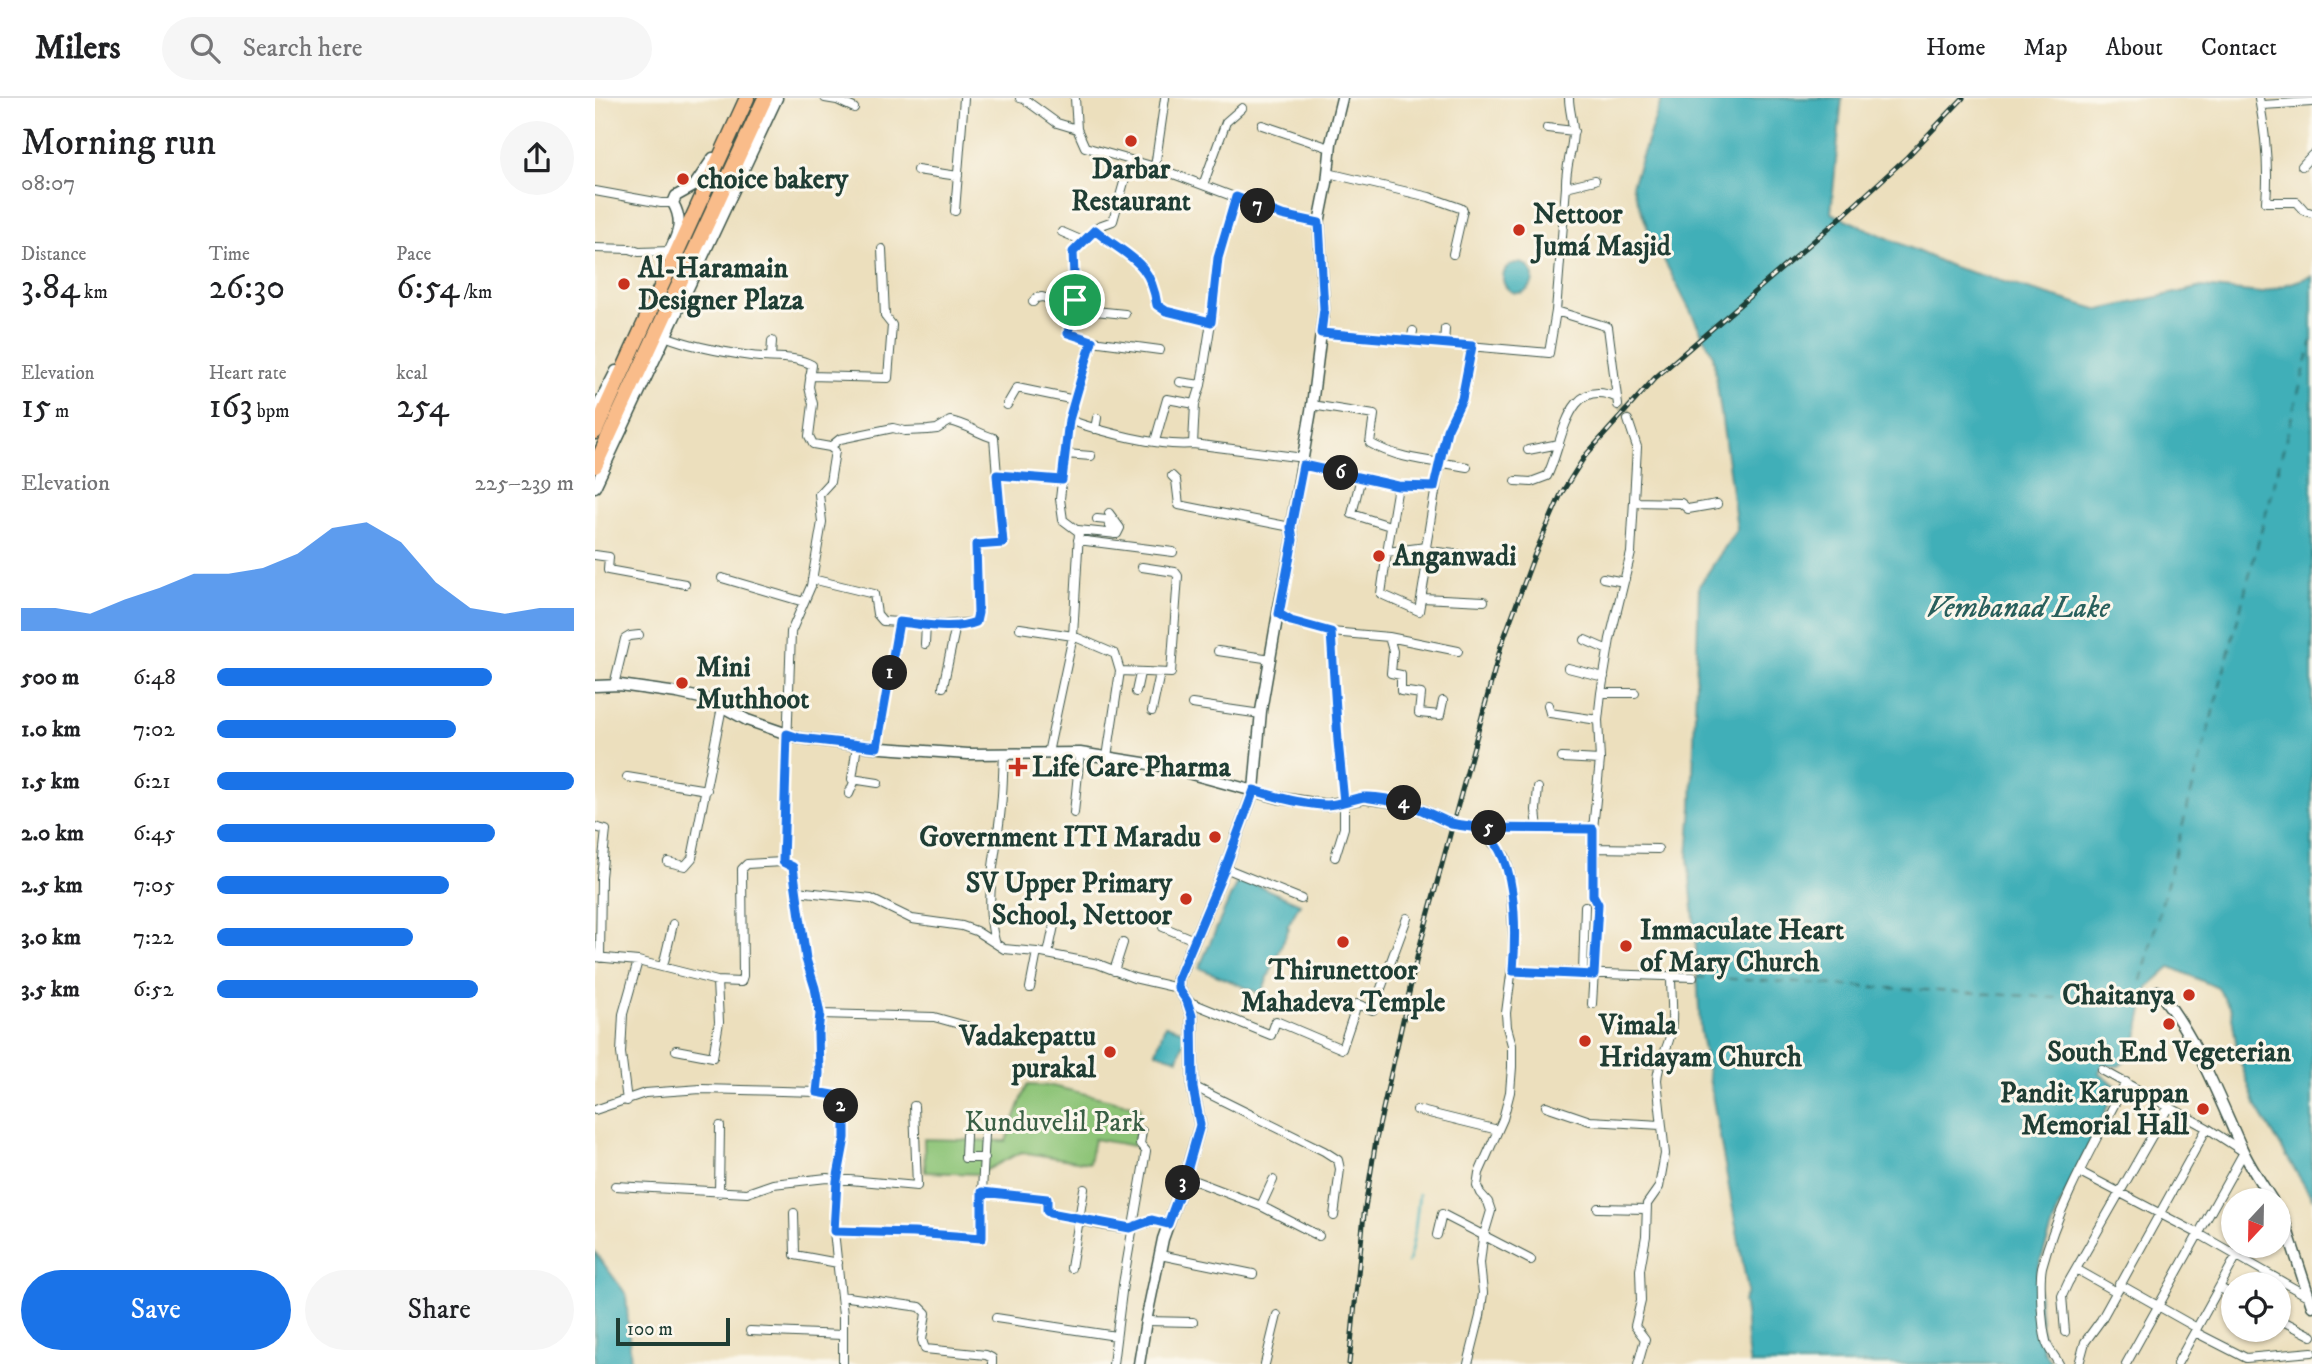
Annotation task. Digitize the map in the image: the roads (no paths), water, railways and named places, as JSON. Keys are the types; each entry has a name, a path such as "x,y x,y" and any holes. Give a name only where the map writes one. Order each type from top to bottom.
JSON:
{"highway":[{"path":"595,432 747,98"},
{"path":"595,466 702,246 765,98"}],"street":[{"path":"673,203 676,196 694,186 708,168 741,98"},
{"path":"595,487 665,336 702,246 777,98"},
{"path":"825,98 854,108"},
{"path":"955,211 964,98"},
{"path":"1020,98 1057,123 1077,129"},
{"path":"1075,98 1077,129 1085,147 1155,167 1282,215 1319,223"},
{"path":"1155,167 1164,98"},
{"path":"1139,1364 1160,1255 1200,1125 1193,1086 1192,1016 1187,1001 1178,988 1178,979 1225,868 1254,790 1261,714 1293,540 1291,527 1312,405 1324,309 1319,223 1330,148 1342,98"},
{"path":"1321,333 1549,353 1556,311 1565,173 1573,131 1569,98"},
{"path":"2312,102 2261,102 2269,172 2266,202 2297,202 2305,211 2312,213"},
{"path":"1203,185 1226,122 1242,108"},
{"path":"1262,125 1330,148"},
{"path":"1546,128 1573,131"},
{"path":"2302,166 2312,155"},
{"path":"1130,162 1112,221 1095,230 1075,249 1072,258 1075,308 1068,333 1092,341 1160,350"},
{"path":"917,170 958,176"},
{"path":"1328,173 1429,197 1460,208 1463,211 1453,254"},
{"path":"1566,187 1595,180"},
{"path":"595,191 673,203"},
{"path":"1193,444 1195,404 1201,385 1211,322 1218,258 1236,197"},
{"path":"595,412 679,228 679,213 673,203"},
{"path":"1095,230 1142,265 1148,274 1157,305 1166,311 1211,322"},
{"path":"1062,232 1083,241"},
{"path":"595,248 630,249 639,252 670,251"},
{"path":"810,376 888,378 893,325 885,316 882,248"},
{"path":"1033,302 1042,297 1075,308 1125,314"},
{"path":"1516,481 1531,482 1547,476 1555,459 1566,418 1581,399 1591,393 1605,392 1617,402 1608,327 1556,311"},
{"path":"1444,344 1445,329"},
{"path":"1411,342 1413,331"},
{"path":"665,336 685,344 755,357 804,360 811,365 809,387 813,404 809,436 813,444 830,447 835,452 830,482 819,494 822,522 812,579 791,632 783,862"},
{"path":"771,357 772,341"},
{"path":"1092,341 1082,364 1069,420 1061,516 1078,530 1117,534 1120,528 1109,513"},
{"path":"1398,486 1381,594 1419,611 1434,487 1447,430 1462,399 1472,346"},
{"path":"1493,359 1494,349"},
{"path":"1180,382 1201,385"},
{"path":"1007,405 1017,388 1075,400"},
{"path":"1156,441 1167,399 1195,404"},
{"path":"1312,405 1374,415 1370,443 1467,467"},
{"path":"1095,429 1097,418"},
{"path":"1069,420 1095,429 1156,441 1304,461 1398,486 1434,487"},
{"path":"1592,1004 1598,904 1593,895 1593,829 1600,760 1598,720 1608,650 1632,553 1637,447 1628,420"},
{"path":"812,579 874,594 877,614 883,621 956,625 976,622 976,545 1003,543 994,438 974,432 966,424 950,421 937,429 905,431 893,428 840,439 830,447"},
{"path":"1528,450 1559,443"},
{"path":"1066,454 1091,456"},
{"path":"997,475 1062,480"},
{"path":"1172,476 1176,480 1179,505 1291,527"},
{"path":"1361,477 1352,514 1391,526"},
{"path":"1634,502 1681,503 1688,509 1717,504"},
{"path":"1097,519 1107,520 1114,534"},
{"path":"1048,753 1073,636 1078,530"},
{"path":"1079,540 1173,552"},
{"path":"1387,552 1427,549 1481,557"},
{"path":"595,555 609,557 608,570 685,584"},
{"path":"1120,671 1171,673 1178,576 1175,572 1142,567"},
{"path":"722,578 804,602"},
{"path":"1603,578 1619,581 1625,579"},
{"path":"1422,598 1484,601"},
{"path":"1279,614 1291,621 1331,632 1389,637 1458,651"},
{"path":"877,747 899,622"},
{"path":"925,643 926,624"},
{"path":"943,687 956,625"},
{"path":"1020,628 1073,636 1115,654 1120,671 1107,757"},
{"path":"1331,632 1344,802 1344,828 1335,857"},
{"path":"614,685 625,639 639,635"},
{"path":"1389,637 1393,651 1391,673 1401,675 1402,691 1421,694 1419,713 1440,715 1443,701"},
{"path":"1585,640 1608,650"},
{"path":"1218,651 1271,659"},
{"path":"1568,668 1604,677"},
{"path":"1136,692 1140,673"},
{"path":"1152,711 1160,673"},
{"path":"595,686 614,685 711,700 747,720 799,738 968,754 1080,753 1162,766 1279,798 1327,805 1364,797 1409,804 1451,824 1478,828 1593,829"},
{"path":"1601,693 1635,693"},
{"path":"1192,704 1261,714"},
{"path":"1548,705 1550,713 1598,720"},
{"path":"668,862 685,866 692,858 722,706"},
{"path":"857,745 852,779 878,783"},
{"path":"995,941 990,882 1002,806 1004,753"},
{"path":"1073,813 1080,753"},
{"path":"1562,758 1600,760"},
{"path":"627,777 707,790"},
{"path":"849,794 855,780"},
{"path":"1538,788 1538,829"},
{"path":"595,827 606,830 598,958 638,961 717,981 741,982 742,869 747,864 783,862 793,867 806,959 820,1014 817,1092"},
{"path":"1468,1364 1482,1304 1480,1263 1483,1236 1491,1211 1477,1185 1479,1173 1498,1130 1512,1077 1512,1045 1506,1013 1513,971 1514,941 1510,874 1505,856 1478,828"},
{"path":"1593,848 1658,849"},
{"path":"1225,868 1301,899"},
{"path":"796,891 871,899 912,919 962,926 995,941 1004,949 1037,952 1098,964 1114,971 1178,988"},
{"path":"1583,974 1585,906"},
{"path":"1048,954 1056,916"},
{"path":"1187,1001 1271,1035 1276,1021 1342,1049 1357,1004 1373,1010 1408,918"},
{"path":"663,966 673,924"},
{"path":"1163,928 1194,940"},
{"path":"1114,971 1123,943"},
{"path":"1030,988 1037,952"},
{"path":"627,1101 621,1053 623,1014 638,961"},
{"path":"1513,971 1693,977"},
{"path":"1638,1364 1645,1339 1635,1326 1641,1301 1640,1270 1646,1236 1647,1204 1659,1187 1665,1154 1657,1095 1659,1064 1670,1036 1673,1018 1671,976"},
{"path":"676,1050 713,1057 719,1022 717,981"},
{"path":"2158,991 2179,1021 2221,1099 2263,1188"},
{"path":"820,1014 933,1017 970,1027"},
{"path":"1605,1059 1659,1064"},
{"path":"2102,1070 2169,1106 2244,1152"},
{"path":"2059,1364 2046,1342 2041,1290 2042,1267 2058,1221 2080,1172 2126,1082"},
{"path":"1193,1086 1338,1160 1340,1169 1334,1216"},
{"path":"595,1110 645,1093 701,1089 817,1092 839,1096 845,1121 845,1138 837,1181 834,1231 841,1296 843,1364"},
{"path":"615,1186 747,1193 773,1184 827,1178 837,1181 917,1186 913,1106"},
{"path":"1546,1106 1605,1123 1661,1125"},
{"path":"2065,1332 2063,1296 2169,1106"},
{"path":"1417,1110 1498,1130"},
{"path":"719,1193 720,1126"},
{"path":"2079,1364 2085,1342 2101,1320 2207,1128"},
{"path":"1114,1364 1132,1228 1146,1152 1140,1144 1142,1132"},
{"path":"834,1231 982,1238 985,1134"},
{"path":"966,1135 965,1158 985,1158"},
{"path":"2126,1364 2244,1152"},
{"path":"2080,1172 2221,1247"},
{"path":"1185,1178 1261,1206 1319,1236"},
{"path":"1261,1206 1273,1180"},
{"path":"1071,1268 1084,1189"},
{"path":"982,1192 1047,1199 1047,1211 1050,1213 1079,1219 1132,1228 1152,1220 1168,1224"},
{"path":"1598,1208 1647,1209"},
{"path":"794,1213 795,1255 838,1263"},
{"path":"1437,1235 1442,1214 1531,1260"},
{"path":"2291,1242 2310,1301"},
{"path":"1160,1255 1253,1274"},
{"path":"2181,1363 2236,1258"},
{"path":"2240,1258 2310,1301"},
{"path":"2076,1269 2158,1306 2246,1358 2312,1352"},
{"path":"841,1296 920,1307 926,1313 922,1340 925,1349 986,1355 992,1358 992,1364"},
{"path":"1265,1364 1277,1315"},
{"path":"996,1318 1116,1336"},
{"path":"1146,1321 1193,1322"},
{"path":"2291,1325 2312,1336"},
{"path":"750,1331 842,1335"}],"water":[{"name":"Vembanad Lake","path":"1662,98 1842,98 1831,213 1953,267 2100,310 2202,287 2261,293 2312,276 2312,1198 2255,1104 2238,1055 2231,1010 2218,988 2171,967 2148,987 2134,1051 2119,1066 2102,1066 2099,1073 2117,1087 2059,1207 2037,1272 2043,1350 2052,1364 1750,1364 1743,1301 1747,1286 1700,1029 1688,857 1699,586 1737,529 1713,355 1648,229 1632,185"},
{"path":"1518,263 1524,264 1532,272 1532,284 1524,292 1518,293 1512,292 1504,284 1503,278 1504,272 1512,264"},
{"path":"1239,877 1300,904 1287,927 1289,928 1261,994 1199,968"},
{"path":"1165,1025 1187,1032 1178,1059 1156,1052"},
{"path":"595,1252 626,1294 631,1364 595,1364"}],"waterway":[{"path":"1407,1263 1419,1194"}],"tunnel":[{"path":"1618,405 1628,420"}],"railway":[{"path":"1349,1364 1364,1214 1376,1140 1418,953 1501,646 1534,556 1561,494 1585,456 1655,378 1846,213 1907,157 1963,98"}],"place":[{"name":"Darbar Restaurant","path":"1131,141"},
{"name":"choice bakery","path":"683,179"},
{"name":"Nettoor Jumá Masjid","path":"1519,230"},
{"name":"Al-Haramain Designer Plaza","path":"624,284"},
{"name":"Anganwadi","path":"1379,556"},
{"name":"Mini Muthhoot","path":"682,683"},
{"name":"Life Care Pharma","path":"1018,767"},
{"name":"Government ITI Maradu","path":"1215,837"},
{"name":"SV Upper Primary School, Nettoor","path":"1186,899"},
{"name":"Thirunettoor Mahadeva Temple","path":"1343,942"},
{"name":"Immaculate Heart of Mary Church","path":"1626,946"},
{"name":"Chaitanya","path":"2189,995"},
{"name":"South End Vegeterian","path":"2169,1024"},
{"name":"Vimala Hridayam Church","path":"1585,1041"},
{"name":"Vadakepattu purakal","path":"1110,1052"},
{"name":"Pandit Karuppan Memorial Hall","path":"2203,1109"}],"park label":[{"name":"Kunduvelil Park","path":"1055,1122"}]}
